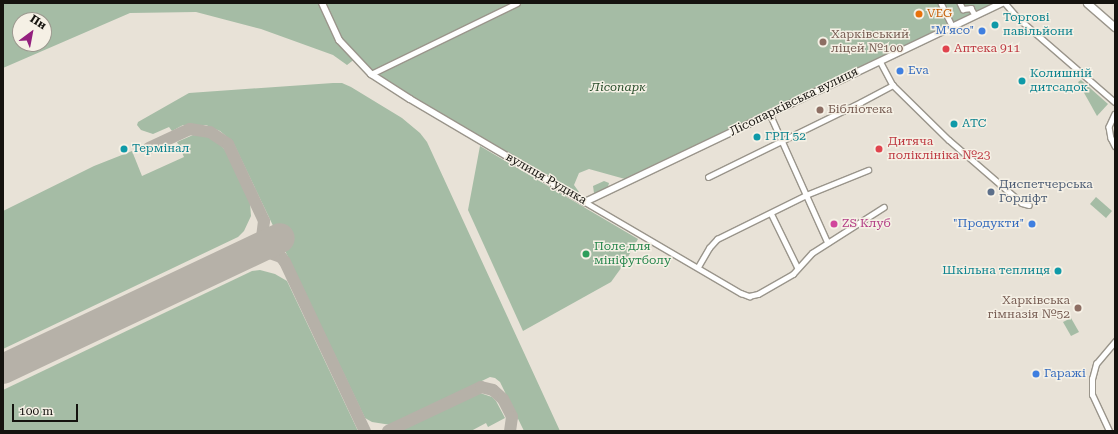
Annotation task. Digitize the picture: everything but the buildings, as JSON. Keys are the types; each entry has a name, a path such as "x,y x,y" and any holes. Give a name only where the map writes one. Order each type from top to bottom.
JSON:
{"main road":[{"path":"1087,3 1115,27"}],"street":[{"name":"вулиця Рудика","path":"322,3 339,40 370,74 585,202 749,296 758,294 793,274 798,268"},
{"path":"370,74 517,3"},
{"path":"941,3 952,26"},
{"path":"960,3 963,9 971,8 975,15"},
{"path":"1004,3 1018,18 1114,100"},
{"name":"Лісопарківська вулиця","path":"585,202 975,15 1004,3"},
{"path":"880,61 893,84 949,140 1022,203 1029,205"},
{"path":"708,177 893,84"},
{"path":"770,114 828,243"},
{"path":"1115,114 1109,127 1111,138 1115,146"},
{"path":"698,267 709,248 717,239 806,195 868,170"},
{"path":"771,213 798,268 812,253 884,207"},
{"path":"1109,431 1092,395 1092,379 1096,364 1115,341"}],"green space":[{"name":"Лісопарк","path":"3,3 997,3 625,179 589,169 579,173 574,185 579,192 577,194 374,75 356,58 347,65 333,55 261,29 196,12 130,13 52,47 52,12 12,12 12,52 40,52 3,68"},
{"path":"1081,80 1108,104 1097,116 1078,82"},
{"path":"342,83 351,87 402,118 420,133 427,142 560,431 524,431 500,382 495,378 490,377 391,425 372,422 365,418 233,142 220,131 206,125 183,125 172,131 169,127 153,134 141,130 137,125 138,122 189,93"},
{"path":"193,135 210,137 217,141 226,151 250,203 251,216 244,231 238,237 3,349 3,211 94,166 132,151 142,176 184,157 177,142"},
{"path":"480,146 638,239 624,264 611,282 523,331 468,210"},
{"path":"604,181 609,183 608,187 594,193 593,186"},
{"path":"1096,197 1112,211 1106,218 1090,204"},
{"path":"260,270 275,274 287,281 358,431 3,431 3,390 252,271"},
{"path":"1071,318 1079,332 1071,336 1063,322"},
{"path":"480,393 492,397 496,401 505,418 488,427 486,423 471,431 399,431"}],"taxiway":[{"path":"149,148 190,129 210,132 228,144 264,221 262,238 251,251"},
{"path":"251,251 270,253 281,257 285,262 365,431"},
{"path":"388,431 481,387 493,390 503,399 512,417 510,431"}],"runway":[{"path":"3,369 280,238"}],"place":[{"name":"VEG","path":"919,14"},
{"name":"Торгові павільйони","path":"995,25"},
{"name":"\"М'ясо\"","path":"982,31"},
{"name":"Харківський ліцей №100","path":"823,42"},
{"name":"Аптека 911","path":"946,49"},
{"name":"Eva","path":"900,71"},
{"name":"Колишній дитсадок","path":"1022,81"},
{"name":"Бібліотека","path":"820,110"},
{"name":"АТС","path":"954,124"},
{"name":"ГРП 52","path":"757,137"},
{"name":"Термінал","path":"124,149"},
{"name":"Дитяча поліклініка №23","path":"879,149"},
{"name":"Диспетчерська Горліфт","path":"991,192"},
{"name":"ZS Клуб","path":"834,224"},
{"name":"\"Продукти\"","path":"1032,224"},
{"name":"Поле для мініфутболу","path":"586,254"},
{"name":"Шкільна теплиця","path":"1058,271"},
{"name":"Харківська гімназія №52","path":"1078,308"},
{"name":"Гаражі","path":"1036,374"}]}
